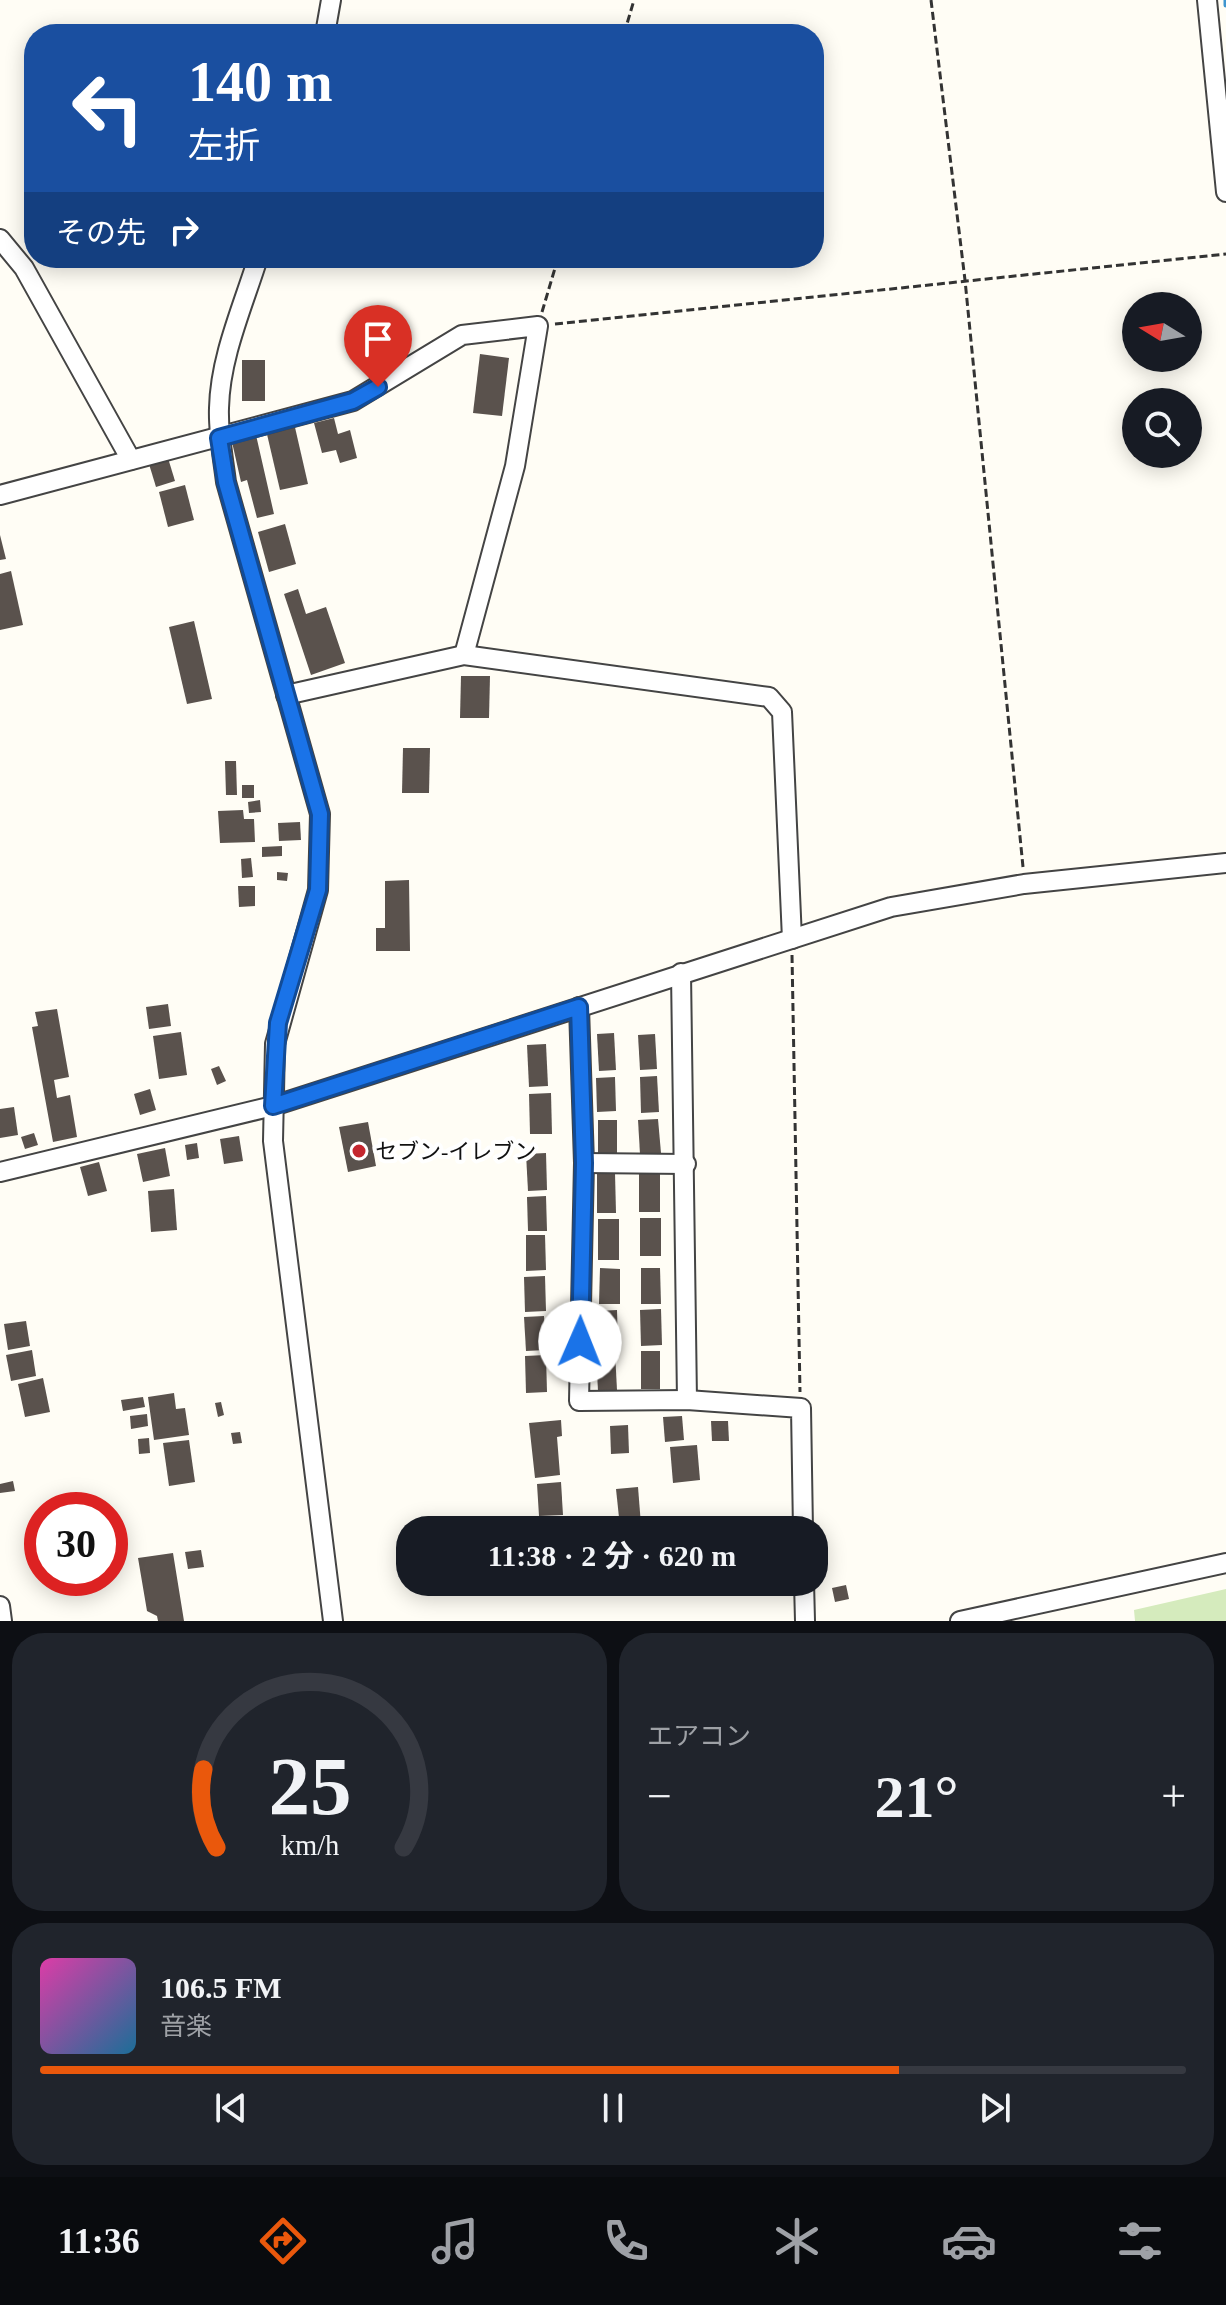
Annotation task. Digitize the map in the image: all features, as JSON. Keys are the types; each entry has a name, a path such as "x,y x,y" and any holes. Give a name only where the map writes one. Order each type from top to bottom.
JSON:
{"street":[{"path":"327,24 331,0"},
{"path":"1207,0 1226,192"},
{"path":"0,239 24,268 131,460"},
{"path":"255,268 227,358 219,406 219,438 226,482 320,814 321,866 311,918 278,1023 273,1106 275,1156 333,1621"},
{"path":"0,495 353,401 462,335 538,326 515,466 464,655"},
{"path":"286,695 464,655 769,697 782,712 792,939"},
{"path":"0,1172 273,1106 891,907 1024,884 1226,863"},
{"path":"681,973 687,1400"},
{"path":"579,1007 584,1163 579,1401 687,1400 801,1408 803,1516"},
{"path":"584,1163 686,1164"},
{"path":"960,1621 1226,1563"},
{"path":"804,1596 805,1621"},
{"path":"0,1606 2,1621"}],"path":[{"path":"627,24 634,0"},
{"path":"931,0 965,280 1024,884"},
{"path":"555,268 538,326 1226,254"},
{"path":"792,939 801,1408"}],"green space":[{"path":"1226,1589 1226,1621 1135,1621 1134,1610"}],"building":[{"path":"480,354 509,358 502,416 473,413"},
{"path":"242,360 265,360 265,401 242,401"},
{"path":"334,418 338,434 350,430 357,458 340,463 336,450 322,453 314,423"},
{"path":"294,423 308,484 280,490 266,430"},
{"path":"256,435 274,514 257,518 247,480 241,482 232,442"},
{"path":"168,458 175,481 156,487 149,464"},
{"path":"185,485 194,520 168,527 159,492"},
{"path":"285,524 296,564 269,572 258,532"},
{"path":"0,535 6,559 0,560"},
{"path":"11,571 23,625 0,630 0,574"},
{"path":"298,589 306,614 326,607 345,663 311,675 284,594"},
{"path":"194,621 212,699 187,704 169,627"},
{"path":"461,676 490,676 489,718 460,718"},
{"path":"403,748 430,748 429,793 402,793"},
{"path":"225,761 236,761 237,795 226,795"},
{"path":"242,785 254,785 254,798 242,798"},
{"path":"260,800 261,812 249,813 248,802"},
{"path":"243,810 244,819 254,819 255,842 220,843 218,811"},
{"path":"300,822 301,840 279,841 278,823"},
{"path":"282,846 282,856 262,857 262,847"},
{"path":"251,858 253,877 242,878 241,859"},
{"path":"277,872 288,873 287,881 277,880"},
{"path":"409,880 410,951 376,951 376,928 385,928 385,881"},
{"path":"238,886 255,886 255,906 239,907"},
{"path":"168,1004 171,1026 149,1029 146,1007"},
{"path":"57,1009 69,1077 54,1080 57,1098 70,1095 77,1137 53,1142 32,1027 38,1026 35,1012"},
{"path":"181,1032 187,1075 159,1079 153,1036"},
{"path":"614,1033 616,1070 599,1071 597,1034"},
{"path":"655,1034 657,1069 640,1070 638,1035"},
{"path":"546,1044 548,1086 529,1087 527,1045"},
{"path":"219,1066 226,1081 217,1085 211,1069"},
{"path":"657,1076 659,1112 641,1113 640,1077"},
{"path":"615,1077 616,1111 597,1112 596,1078"},
{"path":"150,1089 156,1110 140,1115 134,1094"},
{"path":"551,1093 552,1134 530,1134 529,1094"},
{"path":"14,1107 18,1135 0,1138 0,1109"},
{"path":"658,1119 661,1153 640,1154 638,1120"},
{"path":"598,1120 617,1120 617,1156 598,1156"},
{"path":"368,1122 376,1166 348,1172 339,1127"},
{"path":"34,1133 38,1145 25,1149 21,1137"},
{"path":"239,1136 243,1161 224,1164 220,1139"},
{"path":"197,1143 199,1158 187,1160 185,1145"},
{"path":"165,1148 170,1176 143,1182 137,1154"},
{"path":"546,1153 547,1190 528,1191 526,1154"},
{"path":"99,1162 107,1191 88,1196 80,1167"},
{"path":"597,1173 615,1173 616,1213 597,1213"},
{"path":"639,1174 660,1174 660,1212 639,1212"},
{"path":"174,1189 177,1230 151,1232 148,1191"},
{"path":"546,1196 547,1231 528,1231 527,1197"},
{"path":"640,1218 661,1218 661,1256 640,1256"},
{"path":"598,1219 619,1219 619,1260 598,1260"},
{"path":"526,1235 545,1235 546,1270 526,1271"},
{"path":"600,1268 620,1269 620,1304 599,1304"},
{"path":"641,1268 660,1268 661,1304 641,1304"},
{"path":"545,1276 546,1311 525,1312 524,1277"},
{"path":"661,1309 662,1345 641,1346 640,1310"},
{"path":"617,1310 618,1346 599,1347 598,1311"},
{"path":"544,1316 546,1350 526,1351 524,1317"},
{"path":"26,1321 30,1346 8,1350 4,1324"},
{"path":"32,1350 36,1376 11,1381 6,1355"},
{"path":"641,1351 660,1351 660,1389 641,1389"},
{"path":"615,1352 617,1390 598,1391 596,1353"},
{"path":"546,1355 547,1392 526,1393 525,1356"},
{"path":"43,1378 50,1412 25,1417 18,1384"},
{"path":"174,1393 176,1409 185,1408 189,1435 154,1440 148,1397"},
{"path":"143,1397 145,1407 123,1411 121,1400"},
{"path":"221,1402 224,1415 218,1417 215,1403"},
{"path":"147,1414 148,1426 131,1429 130,1416"},
{"path":"682,1416 684,1440 665,1442 663,1417"},
{"path":"561,1420 562,1436 557,1437 560,1475 535,1478 529,1423"},
{"path":"711,1421 728,1421 729,1441 712,1441"},
{"path":"628,1425 629,1453 611,1454 610,1426"},
{"path":"240,1432 242,1443 233,1444 231,1433"},
{"path":"149,1438 150,1453 139,1454 138,1439"},
{"path":"189,1440 195,1482 169,1486 163,1443"},
{"path":"697,1445 700,1480 673,1483 670,1447"},
{"path":"13,1481 15,1491 0,1493 0,1484"},
{"path":"561,1482 563,1515 539,1516 537,1484"},
{"path":"638,1487 640,1516 619,1516 616,1489"},
{"path":"201,1550 204,1567 188,1569 185,1552"},
{"path":"173,1553 184,1621 158,1621 157,1616 147,1611 138,1558"},
{"path":"846,1585 849,1599 835,1602 832,1588"}],"waterway":[{"path":"1226,0 1226,5"}],"place":[{"name":"セブン-イレブン","path":"359,1151"}],"route":[{"path":"378,387 353,401 219,438 226,482 320,814 318,890 278,1023 273,1106 579,1007 584,1163 580,1342"}]}
